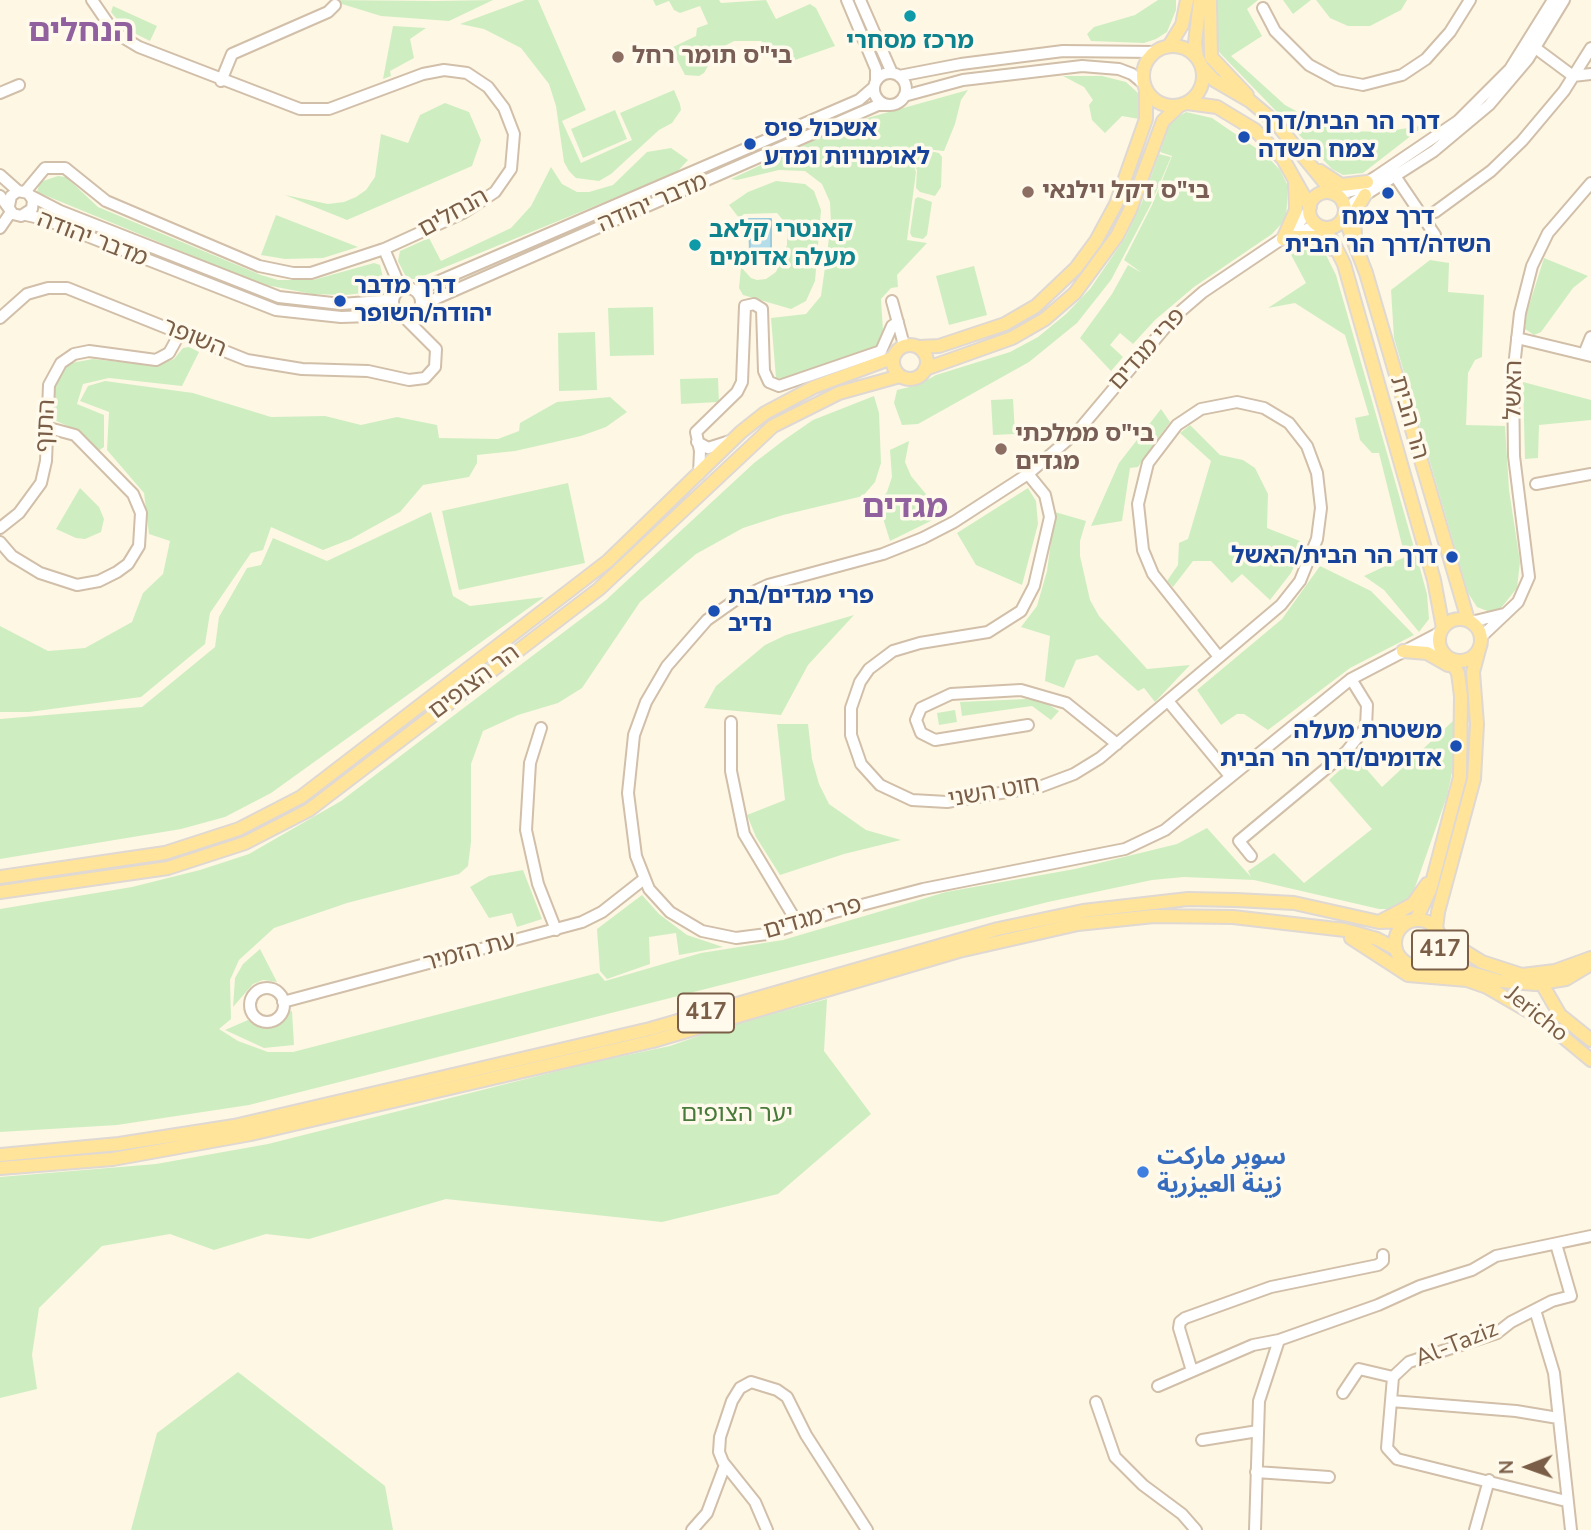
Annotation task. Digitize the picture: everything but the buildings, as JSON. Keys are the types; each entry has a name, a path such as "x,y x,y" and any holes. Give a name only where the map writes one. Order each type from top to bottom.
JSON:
{"main road":[{"path":"1169,46 1182,25 1186,0"},
{"path":"1200,0 1195,43 1200,62 1201,87 1163,121 1130,210 1117,236 1075,293 1045,319 1012,338 925,369 916,378 900,376 893,367 892,358 904,345 939,346 1005,324 1049,296 1076,268 1096,241 1116,204 1146,119 1144,69 1155,52 1169,46 1186,49 1200,62 1214,80 1267,115"},
{"path":"1145,87 1158,102 1211,104 1233,114 1262,136 1291,170 1312,219 1320,226 1334,227 1344,214 1343,202 1296,144 1211,57 1210,0"},
{"path":"1307,159 1341,185 1366,189 1353,220 1360,257"},
{"path":"1282,239 1296,210 1291,170"},
{"path":"1309,208 1318,194 1335,194"},
{"name":"הר הבית","path":"1344,214 1360,257 1470,621"},
{"name":"הר הבית","path":"1320,226 1337,247 1346,270 1434,580 1442,630"},
{"path":"1282,239 1310,236 1321,240 1335,253 1346,270"},
{"path":"919,347 926,356 925,369"},
{"name":"הר הצופים","path":"0,877 165,853 239,829 301,797 589,577 765,413 797,395 892,358"},
{"name":"הר הצופים","path":"0,892 135,874 194,861 245,843 309,810 599,589 773,426 839,393 900,376"},
{"path":"1413,921 1427,899 1460,777 1463,724 1460,684 1440,640 1442,630 1454,620 1470,621 1480,642 1473,672 1477,724 1474,779 1438,912 1438,933 1494,967 1529,975 1555,971 1591,957"},
{"path":"1447,655 1468,660 1480,642"},
{"path":"1407,650 1438,657 1450,667 1460,684"},
{"path":"1379,922 1413,904 1436,869"},
{"name":"417","path":"0,1155 119,1144 234,1126 650,1029 998,929 1071,913 1165,901 1236,900 1294,903 1379,922 1427,922 1438,933 1436,957 1424,965 1404,961 1396,949 1357,934 1262,919 1183,915 1077,924 959,951 653,1041 251,1134 125,1157 0,1168"},
{"name":"417","path":"1396,949 1400,929 1413,921"},
{"path":"1310,927 1354,939 1408,975 1467,980 1487,987 1537,1016"},
{"path":"1424,965 1500,981 1542,984 1566,979 1591,964"},
{"name":"Jericho","path":"1477,975 1510,993 1591,1060"},
{"name":"Jericho","path":"1529,975 1542,984 1560,1015 1591,1040"}],"street":[{"name":"הנחלים","path":"25,193 45,168 65,168 106,201 275,270 311,273 384,250 489,197 502,185 511,169 514,144 510,121 496,97 478,78 467,73 455,70 432,72 329,109 311,111 283,104 128,41 106,24 92,0"},
{"path":"847,0 876,69 878,100 888,105 897,103 904,96 963,80 1082,66 1119,69 1132,74 1145,87"},
{"path":"860,0 896,75 905,83 904,96"},
{"path":"1263,8 1275,31 1309,65 1337,80 1363,85 1402,75 1426,59 1450,32 1470,0"},
{"path":"1344,214 1366,189 1458,121 1496,85 1532,45 1553,0"},
{"path":"1335,194 1366,189 1395,176 1434,151 1489,105 1564,0"},
{"path":"221,80 232,54 328,12 335,5"},
{"path":"1532,45 1573,76 1581,78 1591,74"},
{"path":"1435,212 1507,156 1547,111 1591,48"},
{"path":"875,84 883,74 896,75 1063,51 1155,52"},
{"name":"מדבר יהודה","path":"416,291 859,100 875,84"},
{"path":"0,93 19,85"},
{"name":"מדבר יהודה","path":"420,309 437,298 878,105 888,105"},
{"name":"מדבר יהודה","path":"0,175 25,193 73,216 279,297 341,304 382,301 398,293"},
{"path":"1395,176 1435,235"},
{"name":"האשל","path":"1480,642 1523,594 1529,570 1514,456 1513,376 1523,300 1539,250 1557,220 1591,184"},
{"path":"0,228 10,209 11,196 25,193 34,205 26,215 17,216 10,209"},
{"name":"מדבר יהודה","path":"0,196 10,209"},
{"name":"פרי מגדים","path":"1309,208 1296,228 1186,306 1140,354 1078,431 1028,474 954,522 907,545 752,592 719,611 694,634 657,683 640,718 632,745 628,777 636,856 644,879 657,900 670,912 702,931 736,938 767,934 923,889 1125,849 1165,830 1351,679 1442,630"},
{"name":"מדבר יהודה","path":"26,215 44,219 276,310 341,317 401,315"},
{"name":"פרי מגדים","path":"1282,239 1320,226"},
{"path":"384,250 398,293 393,305 433,345 437,356 430,375 419,380 403,379"},
{"name":"השופר","path":"0,318 27,294 59,287 77,291 180,334 267,364 368,371 417,383 428,383 439,375 443,363 439,341 419,324 420,309"},
{"path":"398,293 416,291 421,300 420,309 410,316 401,315"},
{"path":"892,301 904,345"},
{"path":"699,474 701,459 697,442 698,428 741,386 745,306 754,304 762,309 764,371 769,382 779,386 881,351 891,326 898,322"},
{"name":"התוף","path":"0,528 19,513 40,483 46,461 51,377 68,357 89,351 156,360 169,353 180,334"},
{"path":"1517,338 1587,355 1591,337"},
{"path":"1237,402 1277,414 1299,435 1314,460 1321,508 1317,539 1300,581 1271,615 1219,657 1153,574 1143,550 1138,504 1147,463 1177,425 1201,409 1237,402"},
{"path":"0,541 12,556 40,573 77,585 99,581 117,572 128,564 138,546 141,513 133,494 75,435 49,428"},
{"path":"697,442 708,449 733,440"},
{"name":"חוט השני","path":"1028,474 1045,495 1050,517 1034,586 1021,611 988,632 920,643 893,651 869,669 855,693 850,735 861,764 880,785 912,800 947,802 1058,781 1087,767 1117,744 1219,657"},
{"path":"1536,484 1591,474"},
{"path":"1470,621 1492,619 1509,611"},
{"path":"1407,650 1432,646 1447,655"},
{"path":"1251,856 1239,841 1346,752 1366,727 1367,705 1351,679"},
{"path":"1028,725 935,740 921,733 916,720 921,708 951,694 1021,690 1066,703 1117,744"},
{"path":"1170,699 1230,776"},
{"path":"731,722 734,791 744,834 798,924"},
{"path":"541,728 530,763 526,830 538,884 556,930"},
{"name":"עת הזמיר","path":"284,1002 556,930 602,912 644,879"},
{"path":"1158,1385 1254,1345 1378,1305 1420,1286 1472,1270 1496,1256 1591,1236"},
{"name":"Al-Taziz","path":"1556,1244 1571,1296 1535,1310 1511,1322 1497,1333 1409,1362 1393,1377 1387,1448 1397,1459 1566,1501"},
{"path":"1192,1371 1179,1328 1185,1318 1271,1287 1378,1265 1383,1261 1383,1255"},
{"path":"1535,1310 1554,1373 1571,1530"},
{"path":"1255,1530 1259,1401 1279,1339"},
{"path":"1343,1393 1359,1369 1393,1377"},
{"path":"767,1530 755,1502 725,1465 719,1452 720,1437 740,1388 751,1382 777,1390 787,1397 806,1435 867,1530"},
{"path":"1391,1401 1516,1411 1558,1418"},
{"path":"1096,1402 1115,1457 1143,1485 1182,1514 1196,1530"},
{"path":"1202,1440 1258,1431"},
{"path":"692,1530 707,1513 725,1465"},
{"path":"1256,1472 1329,1477"},
{"path":"1475,1530 1489,1480"}],"green space":[{"path":"329,0 493,0 449,21 381,16"},
{"path":"525,0 538,0 586,110 562,121 581,163 632,140 620,113 674,90 680,104 681,110 672,123 659,130 611,174 599,181 576,178 569,171 564,162 556,106 549,84 521,48 484,29 460,24"},
{"path":"653,0 719,0 721,3 766,0 776,19 810,4 816,8 835,46 795,60 777,54 761,41 734,41 717,50 704,73 699,76 685,75 671,48 696,36 697,28 708,24 700,6 680,13 674,10 669,1 656,6"},
{"path":"1158,0 1176,0 1176,10 1167,32 1156,39 1144,43 1091,41 1087,34 1094,27 1135,15"},
{"path":"1218,0 1258,0 1247,9 1262,36 1231,56 1285,105 1309,118 1348,131 1384,132 1425,125 1363,173 1343,175 1332,169 1219,52 1216,41"},
{"path":"1283,0 1311,0 1293,14"},
{"path":"1316,0 1407,0 1401,10 1370,26 1348,26 1330,18"},
{"path":"113,6 157,26 150,41 124,28 111,12"},
{"path":"393,26 426,28 410,39 414,58 390,71 391,76 383,79"},
{"path":"1063,76 1102,76 1126,82 1138,93 1139,119 1122,116 1105,133 1092,120 1089,105 1093,100 1084,87"},
{"path":"968,90 961,100 944,151 925,149 919,145 925,150 939,153 942,157 941,187 935,196 920,192 916,188 917,170 914,166 916,172 907,240 927,243 897,275 898,287 891,288 881,299 883,331 879,345 785,379 776,378 771,318 806,314 821,296 831,224 830,202 822,184 805,171 779,170 731,179 853,122"},
{"path":"445,103 469,112 481,140 472,166 347,220 285,195 328,204 356,197 366,190 375,177 381,134 408,143 420,115"},
{"path":"615,110 627,139 583,158 571,129"},
{"path":"1186,112 1212,118 1266,155 1280,170 1288,186 1286,219 1272,234 1194,287 1155,320 1133,344 1120,333 1110,345 1123,357 1111,371 1080,338 1112,294 1128,265 1142,273 1124,260 1152,205 1172,156 1160,152 1171,121"},
{"path":"671,148 688,160 676,173 416,279 407,279 398,261 400,251 429,238 441,261 511,228 531,206 551,167 562,184 577,192 589,192 613,185 647,152"},
{"path":"1159,154 1171,157 1151,204 1111,280 1077,323 1029,362 918,424 902,425 894,403 897,390 1010,352 1038,337 1090,289 1125,238 1142,202"},
{"path":"58,176 66,177 98,207 261,275 278,280 313,280 374,263 380,265 384,282 373,292 345,295 312,294 261,284 37,192 40,182"},
{"path":"776,181 805,184 814,191 821,210 815,281 806,301 791,309 743,295 739,288 741,267 751,278 757,280 766,279 776,272 787,245 787,225 777,213 744,214 739,218 729,205 748,192"},
{"path":"918,197 932,202 927,235 923,239 912,237 910,233 915,199"},
{"path":"276,215 358,247 323,258 285,259 261,255"},
{"path":"1309,245 1325,253 1336,275 1419,565 1427,594 1429,619 1419,632 1384,590 1364,576 1405,557 1379,453 1372,453 1360,440 1355,418 1369,415 1345,335 1295,303 1268,308 1306,283 1288,249"},
{"path":"1544,258 1588,276 1573,288 1541,332 1534,335 1525,329 1527,312"},
{"path":"1430,260 1449,263 1448,292 1484,295 1482,357 1475,360 1468,373 1466,425 1505,426 1509,490 1520,562 1517,588 1501,608 1490,612 1477,607 1468,593 1394,338 1391,290"},
{"path":"974,266 987,315 949,325 936,276"},
{"path":"653,307 654,355 610,356 608,308"},
{"path":"595,332 597,390 559,391 558,333"},
{"path":"189,347 199,352 182,386 109,378 83,384 77,404 104,415 104,447 98,451 79,431 54,420 54,387 59,374 71,363 93,359 155,366 174,359 183,348"},
{"path":"718,378 719,402 681,404 680,379"},
{"path":"105,381 193,393 271,417 325,416 361,425 397,417 437,425 439,438 498,439 519,431 520,423 557,402 610,397 627,412 606,427 581,436 515,451 477,455 477,463 469,477 423,485 400,512 351,539 323,550 271,527 263,550 251,553 210,613 205,644 141,697 29,712 0,712 0,626 48,651 85,648 132,622 143,593 163,574 170,541 149,534 144,493 107,450 109,412 80,401 88,386"},
{"path":"1523,382 1591,400 1591,420 1539,425 1538,458 1525,459"},
{"path":"874,396 879,413 881,463 875,482 863,496 783,515 743,528 696,554 640,602 582,688 558,703 518,715 483,731 471,764 471,842 468,866 459,874 347,903 274,928 239,960 230,980 231,1019 219,1029 238,1041 268,1052 293,1052 598,973 605,981 701,953 783,940 946,892 1075,869 1177,844 1207,828 1251,877 1248,871 1274,853 1304,883 1372,829 1329,780 1355,756 1382,787 1453,721 1454,763 1447,796 1412,896 1393,909 1379,909 1254,880 1184,877 1152,880 1048,902 249,1105 117,1125 0,1132 0,909 132,887 200,870 249,854 341,801 606,600 754,463 784,440 813,420"},
{"path":"1013,399 1015,434 993,435 991,400"},
{"path":"1161,409 1170,422 1138,467 1130,468 1122,521 1091,526 1119,463"},
{"path":"1190,425 1220,455 1243,460 1255,468 1268,494 1267,528 1305,543 1291,573 1270,600 1242,574 1232,583 1211,561 1193,561 1173,587 1167,581 1178,565 1179,543 1188,539 1211,461 1180,433"},
{"path":"909,441 905,462 911,476 930,499 942,503 949,512 890,541 878,502 887,492 892,477 890,450"},
{"path":"568,483 585,563 459,590 442,511"},
{"path":"80,488 99,507 104,519 101,532 85,539 56,529"},
{"path":"1028,488 1036,501 1038,524 1022,585 976,565 957,533"},
{"path":"431,512 453,596 470,606 544,597 271,793 225,817 181,829 0,859 0,719 142,707 215,647 219,617 247,568 261,565 273,538 327,561"},
{"path":"1055,512 1086,521 1080,541 1080,556 1090,600 1099,616 1147,669 1190,665 1155,702 1144,688 1138,691 1097,655 1076,660 1064,688 1045,681 1050,636 1021,627 1037,606 1047,571"},
{"path":"1320,566 1371,591 1414,635 1350,668 1268,730 1244,714 1237,714 1221,725 1197,690 1282,619"},
{"path":"854,615 808,665 781,715 704,708 716,686 765,645 786,635"},
{"path":"1026,699 1044,702 1059,711 1051,720 1032,706 962,716 960,702"},
{"path":"955,710 957,722 939,725 937,713"},
{"path":"777,724 808,724 812,759 819,784 829,804 866,830 901,840 844,854 780,875 756,837 747,815 785,800"},
{"path":"523,870 542,919 517,927 512,913 489,918 470,887 489,876"},
{"path":"642,895 659,914 687,935 723,947 679,955 676,933 649,937 650,964 607,979 600,971 597,929"},
{"path":"260,949 277,982 263,980 253,984 233,1007 235,978 243,964"},
{"name":"יער הצופים","path":"827,999 824,1051 871,1114 778,1194 662,1222 446,1199 309,1239 266,1234 214,1250 170,1234 102,1246 39,1308 32,1355 37,1389 0,1398 0,1177 156,1164 268,1144 589,1063 670,1046 724,1027"},
{"path":"292,1011 294,1045 264,1048 225,1030 248,1020 255,1025 272,1027 282,1021 286,1012"},
{"path":"238,1372 385,1486 393,1530 131,1530 157,1433"}],"water":[{"path":"749,219 771,219 771,252 750,252"}],"place":[{"name":"מרכז מסחרי","path":"910,16"},
{"name":"בי\"ס תומר רחל","path":"618,57"},
{"name":"דרך הר הבית/דרך צמח השדה","path":"1244,137"},
{"name":"אשכול פיס לאומנויות ומדע","path":"750,144"},
{"name":"בי\"ס דקל וילנאי","path":"1028,192"},
{"name":"דרך צמח השדה/דרך הר הבית","path":"1388,193"},
{"name":"קאנטרי קלאב מעלה אדומים","path":"695,245"},
{"name":"דרך מדבר יהודה/השופר","path":"340,301"},
{"name":"בי\"ס ממלכתי מגדים","path":"1001,449"},
{"name":"דרך הר הבית/האשל","path":"1452,557"},
{"name":"פרי מגדים/בת נדיב","path":"714,611"},
{"name":"משטרת מעלה אדומים/דרך הר הבית","path":"1456,746"},
{"name":"سوبر ماركت زينة العيزرية","path":"1143,1172"}],"district":[{"name":"הנחלים","path":"81,33"},
{"name":"מגדים","path":"905,509"}]}
